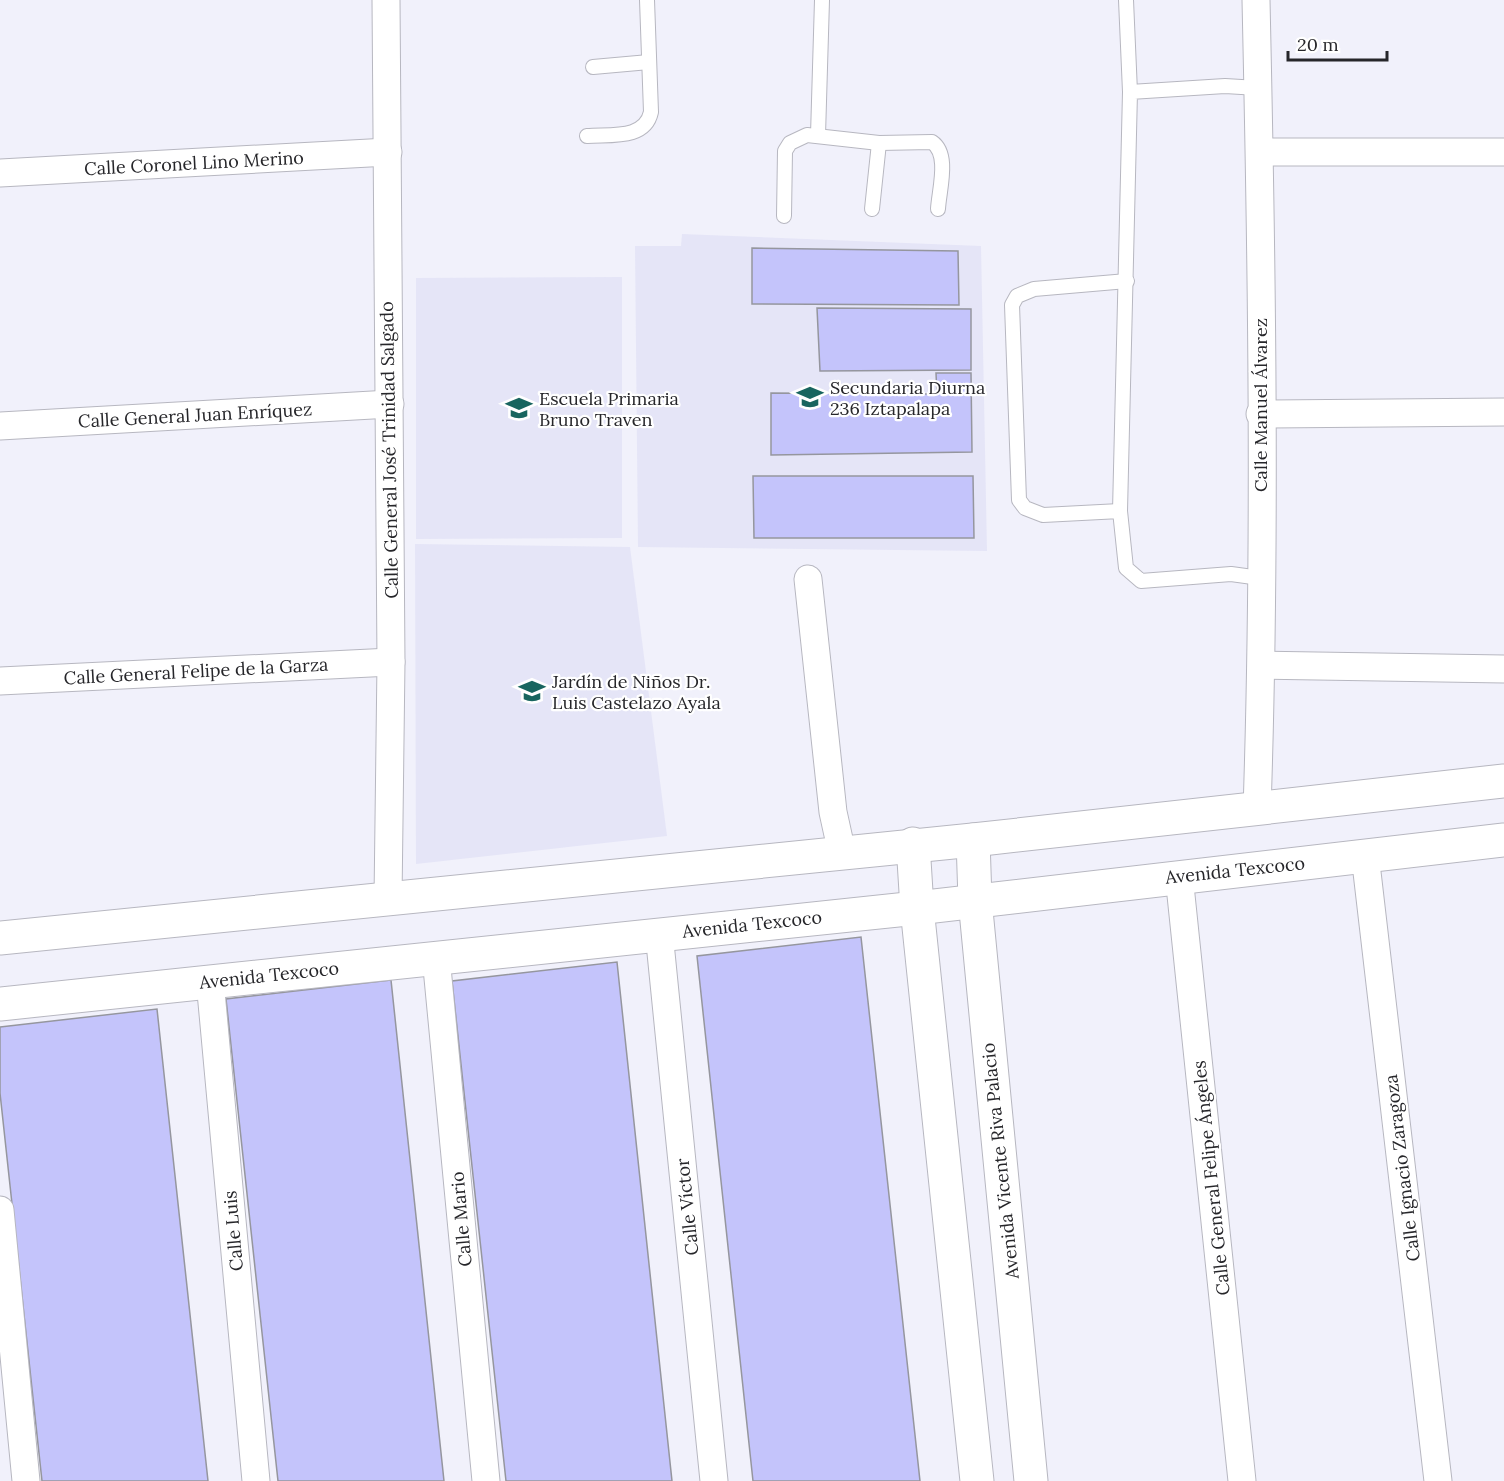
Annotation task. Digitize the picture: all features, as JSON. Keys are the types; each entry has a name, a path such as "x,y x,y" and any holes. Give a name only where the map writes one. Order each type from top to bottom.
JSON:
{"main road":[{"path":"0,938 388,900 913,844 973,840 1504,781"},
{"name":"Avenida Vicente Riva Palacio","path":"973,840 975,900 1031,1481"},
{"name":"Avenida Texcoco","path":"0,1004 659,933 917,908 1504,840"},
{"path":"913,844 917,908 977,1481"}],"street":[{"name":"Calle General José Trinidad Salgado","path":"386,0 391,662 388,900"},
{"name":"Calle Manuel Álvarez","path":"1256,0 1260,152 1262,665 1257,810"},
{"name":"Calle Coronel Lino Merino","path":"0,173 388,152"},
{"path":"1260,152 1504,152"},
{"name":"Calle General Juan Enríquez","path":"0,426 390,404"},
{"path":"1260,414 1504,412"},
{"path":"808,579 833,812 842,853"},
{"name":"Calle General Felipe de la Garza","path":"0,681 391,662"},
{"path":"1262,665 1504,669"},
{"name":"Calle Ignacio Zaragoza","path":"1365,855 1438,1481"},
{"name":"Calle General Felipe Ángeles","path":"1179,876 1242,1481"},
{"name":"Calle Víctor","path":"659,933 714,1481"},
{"name":"Calle Mario","path":"436,957 486,1481"},
{"name":"Calle Luis","path":"210,981 256,1481"},
{"path":"0,1210 26,1481"}],"lane":[{"path":"586,136 633,133 643,129 649,122 651,112 647,0"},
{"path":"818,135 822,0"},
{"path":"1126,0 1130,92 1120,511 1126,568 1140,581 1231,574 1260,578"},
{"path":"593,67 649,62"},
{"path":"1130,92 1225,86 1258,88"},
{"path":"784,216 785,151 798,138 818,135 879,143 925,141 938,146 942,156 938,209"},
{"path":"872,209 879,143"},
{"path":"1120,511 1043,515 1033,513 1019,500 1010,315 1012,305 1024,291 1127,281"}],"shaded area":[{"name":"Secundaria Diurna 236 Iztapalapa","path":"682,234 981,246 987,551 638,547 635,246 681,246"},
{"name":"Escuela Primaria Bruno Traven","path":"622,277 622,538 416,539 416,278"},
{"name":"Jardín de Niños Dr. Luis Castelazo Ayala","path":"415,544 630,547 667,836 416,864"}],"building":[{"path":"752,248 958,251 959,305 752,304"},
{"path":"817,308 971,309 971,370 820,371"},
{"path":"936,373 971,373 972,452 771,455 771,393 937,394"},
{"path":"753,476 973,476 974,538 754,538"},
{"path":"861,937 920,1481 753,1481 697,956"},
{"path":"617,962 672,1481 506,1481 452,981"},
{"path":"391,980 444,1481 278,1481 226,999"},
{"path":"157,1009 208,1481 42,1481 0,1093 0,1027"}],"place":[{"name":"Secundaria Diurna 236 Iztapalapa","path":"810,397"},
{"name":"Escuela Primaria Bruno Traven","path":"519,408"},
{"name":"Jardín de Niños Dr. Luis Castelazo Ayala","path":"532,691"}]}
